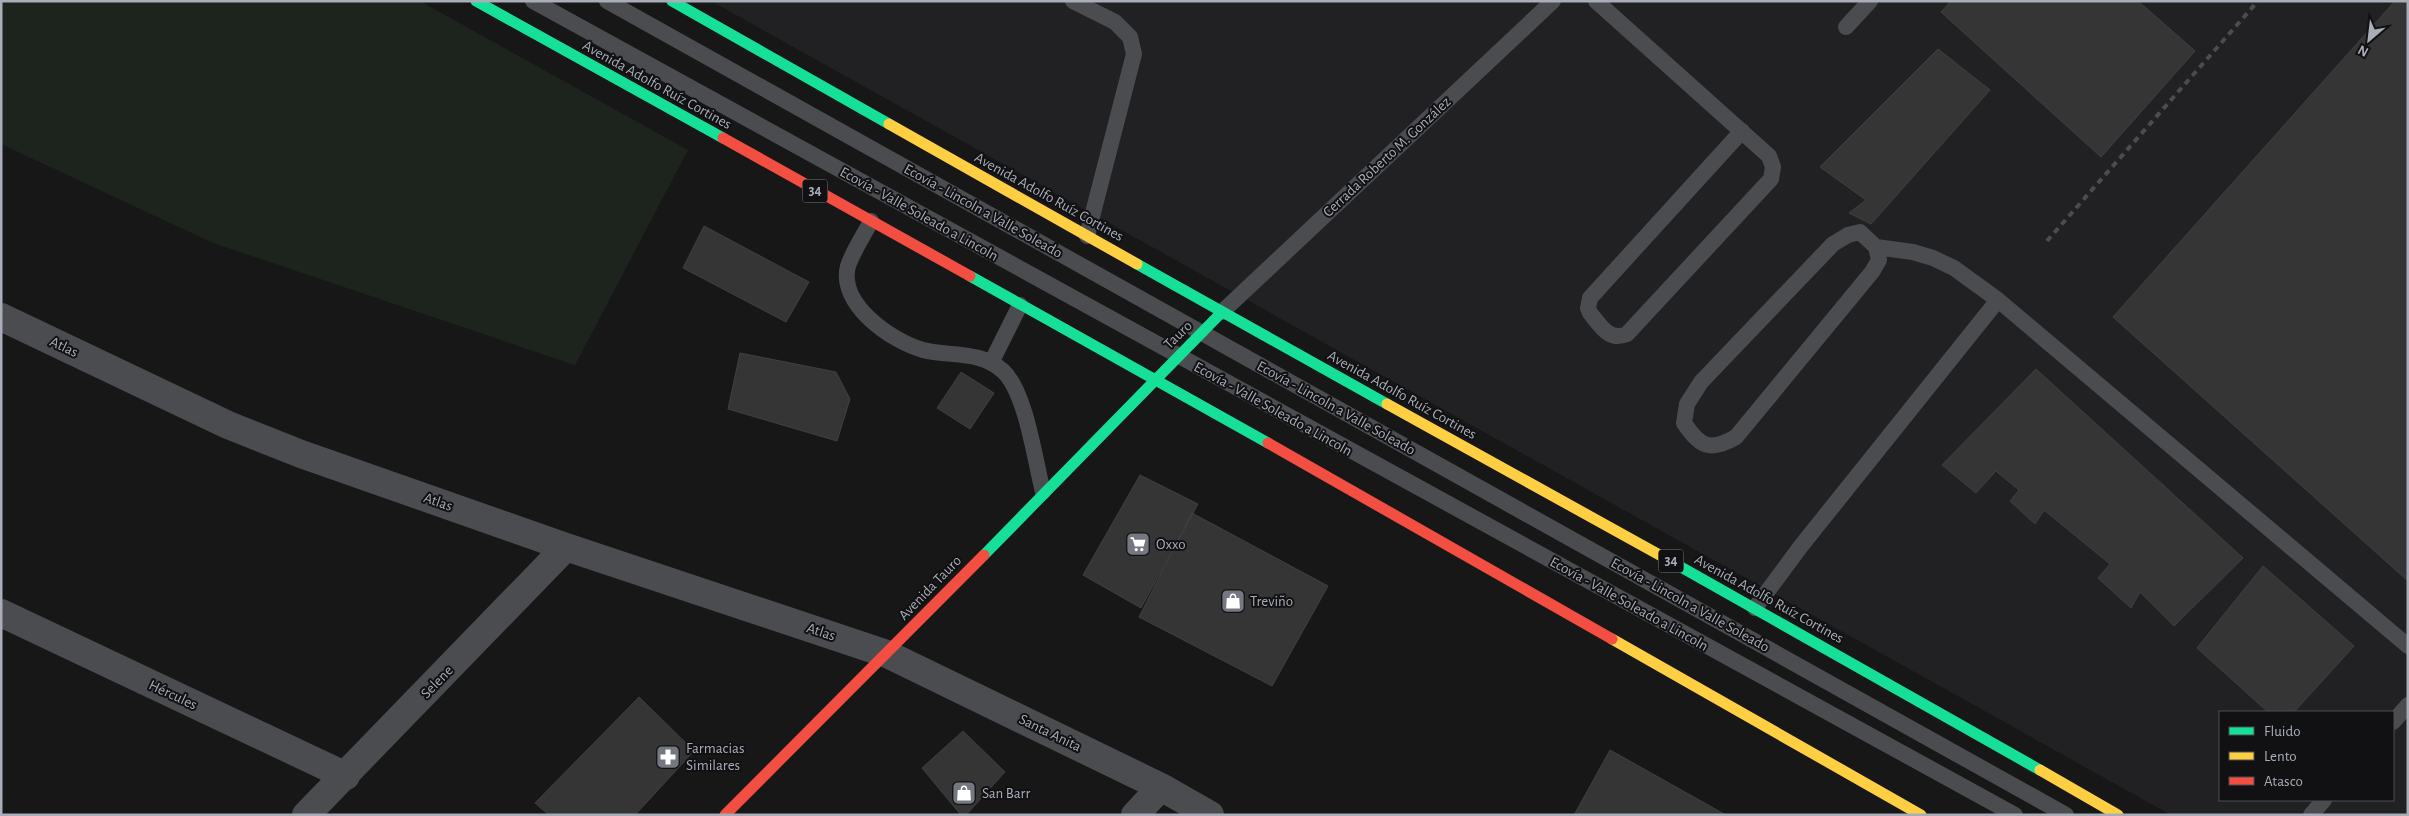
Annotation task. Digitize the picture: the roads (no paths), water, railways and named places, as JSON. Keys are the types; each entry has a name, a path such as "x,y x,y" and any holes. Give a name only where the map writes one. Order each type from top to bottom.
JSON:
{"main road":[{"name":"Avenida Adolfo Ruíz Cortines","path":"476,1 1155,380 1921,815"},
{"name":"Avenida Adolfo Ruíz Cortines","path":"672,1 1222,312 1755,608 2118,815"},
{"name":"Tauro","path":"1155,380 1222,312"},
{"name":"Avenida Tauro","path":"725,815 888,654 1043,492 1155,380"}],"street":[{"name":"Atlas","path":"1,317 228,425 301,454 566,547 888,654"},
{"name":"Selene","path":"306,815 346,776 566,547"},
{"name":"Hércules","path":"1,613 346,776"},
{"name":"Santa Anita","path":"888,654 1161,787 1210,815"},
{"path":"1135,815 1161,787"}],"lane":[{"name":"Ecovía - Valle Soleado a Lincoln","path":"533,1 1178,357 2015,815"},
{"name":"Ecovía - Lincoln a Valle Soleado","path":"607,1 2066,815"},
{"path":"1073,1 1115,22 1130,37 1134,54 1087,236"},
{"name":"Cerrada Roberto M. González","path":"1222,312 1553,1"},
{"path":"1596,1 1742,131 1769,156 1773,167 1770,179 1627,334 1617,337 1612,336 1590,313 1588,308 1590,298 1742,131"},
{"path":"1846,27 1870,1"},
{"path":"871,221 848,266 847,280 851,295 877,326 906,344 923,350 978,357 1003,371 1015,386 1043,492"},
{"path":"1876,247 1879,260 1872,272 1736,437 1721,446 1706,446 1693,436 1684,423 1687,404 1701,382 1833,244 1840,238 1860,232 1876,247 1913,252 1933,258 1954,268 1998,300 2408,646"},
{"path":"1755,608 1801,546 1998,300"},
{"path":"991,363 1020,305"},
{"path":"2394,721 2408,705"},
{"path":"2311,815 2323,801"}],"railway":[{"path":"2047,241 2258,1"}],"place":[{"name":"Oxxo","path":"1138,544"},
{"name":"Treviño","path":"1233,601"},
{"name":"Farmacias Similares","path":"668,757"},
{"name":"San Barr","path":"964,793"}]}
